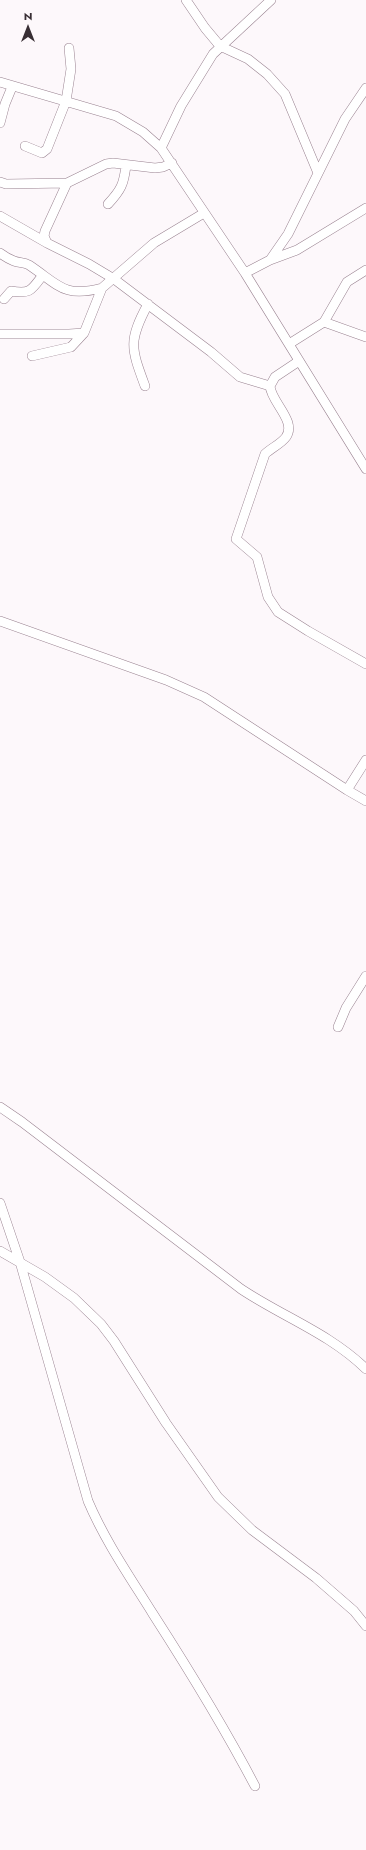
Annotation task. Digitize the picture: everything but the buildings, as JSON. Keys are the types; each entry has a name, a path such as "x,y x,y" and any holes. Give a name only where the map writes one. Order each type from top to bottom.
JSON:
{"street":[{"path":"186,0 205,28 220,46 248,59 267,74 285,94 318,173"},
{"path":"161,148 181,106 213,54 271,0"},
{"path":"25,146 42,152 47,149 66,101 71,69 69,48"},
{"path":"0,82 12,87 116,116 143,132 161,148 245,273 366,469"},
{"path":"0,123 5,104 12,87"},
{"path":"270,260 288,234 346,119 366,88"},
{"path":"0,182 6,184 67,183 106,164 113,163 155,168 163,167 172,163"},
{"path":"108,204 119,193 123,185 126,165"},
{"path":"47,244 44,236 45,231 67,183"},
{"path":"245,273 270,260 297,250 366,208"},
{"path":"0,253 14,261 27,264 42,276 67,291 86,292 102,288 154,244 204,213"},
{"path":"0,216 47,244 89,264 114,279 212,352 240,377 270,386"},
{"path":"289,344 324,322 347,282 366,270"},
{"path":"4,299 11,291 25,292 32,290 42,276"},
{"path":"32,356 71,347 84,333 102,288"},
{"path":"145,386 137,365 133,346 136,326 148,304"},
{"path":"324,322 366,337"},
{"path":"0,334 84,333"},
{"path":"299,361 275,377 270,386 273,399 286,417 288,434 283,440 265,454 236,539 257,557 268,597 278,612 308,632 366,664"},
{"path":"0,621 166,680 204,697 366,801"},
{"path":"347,790 366,760"},
{"path":"338,1027 346,1008 366,976"},
{"path":"0,1107 22,1122 241,1289 267,1306 310,1327 365,1365"},
{"path":"0,1203 20,1262 92,1512 109,1543 231,1743 255,1786"},
{"path":"0,1251 45,1277 74,1298 101,1324 114,1341 218,1497 252,1530 316,1578 354,1611 366,1626"}]}
